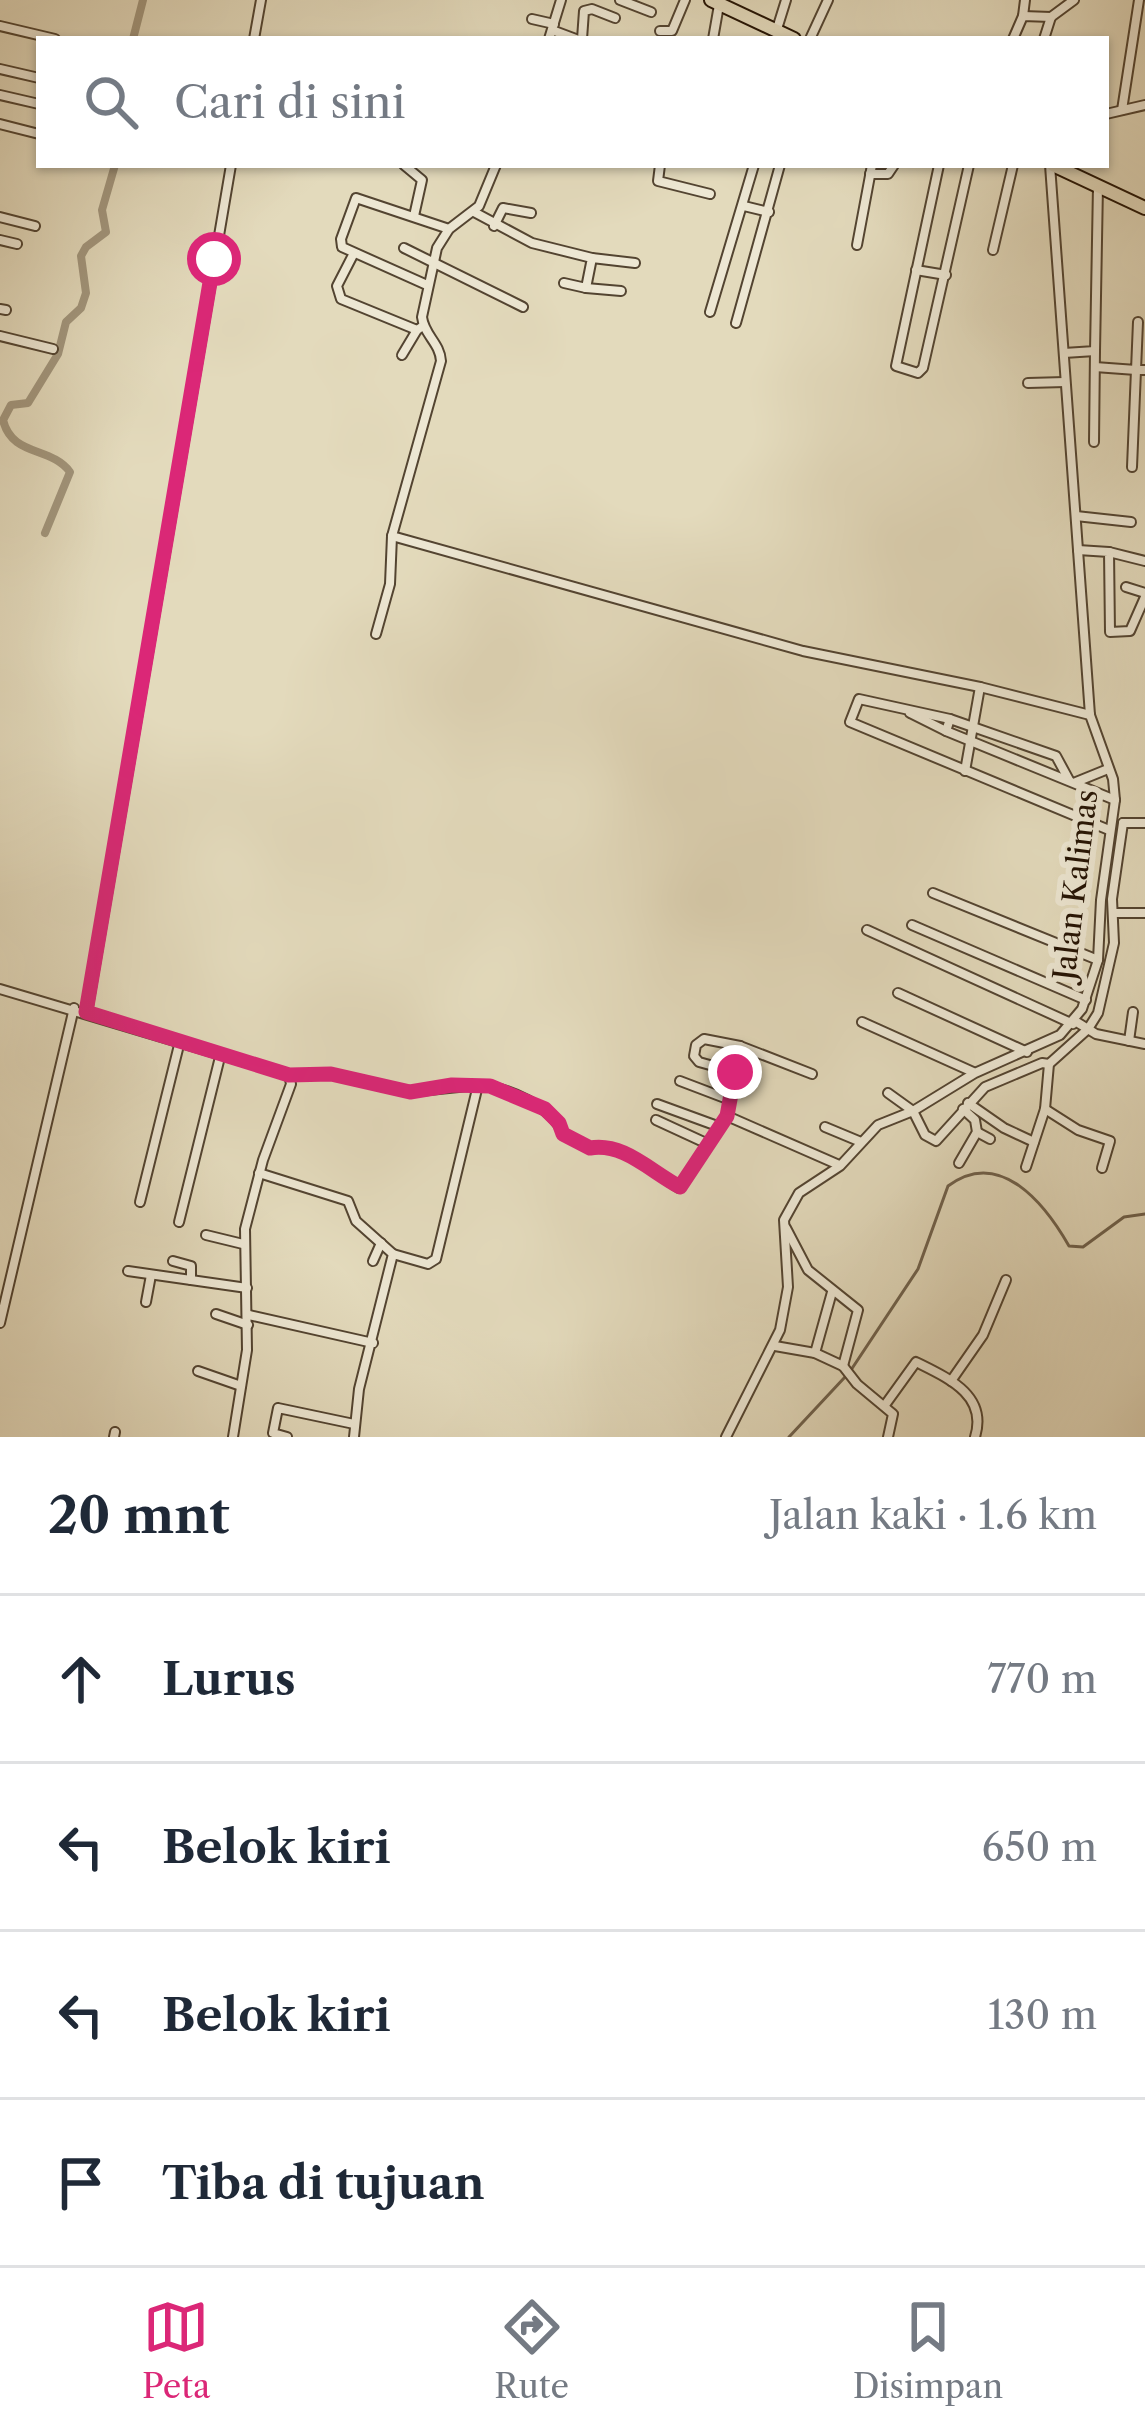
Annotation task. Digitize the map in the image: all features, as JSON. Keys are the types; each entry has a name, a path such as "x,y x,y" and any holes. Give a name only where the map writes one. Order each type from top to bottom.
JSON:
{"highway":[{"path":"715,2 787,36"},
{"path":"1058,168 1145,208"}],"street":[{"path":"255,36 261,0"},
{"path":"532,20 552,31 561,0"},
{"path":"620,0 639,3 651,12"},
{"path":"660,31 672,31 685,0"},
{"path":"776,31 786,0"},
{"path":"811,36 828,0"},
{"path":"1014,36 1025,0"},
{"path":"1046,36 1051,17 1074,0"},
{"path":"1122,110 1139,0"},
{"path":"712,36 715,2"},
{"path":"580,36 584,11 592,9 614,18"},
{"path":"1023,16 1051,17"},
{"path":"0,26 42,36"},
{"path":"0,69 36,77"},
{"path":"0,94 36,103"},
{"path":"1109,113 1144,102"},
{"path":"0,124 36,133"},
{"path":"86,1012 230,168"},
{"path":"408,168 422,180 414,216"},
{"path":"402,355 420,328 434,260 448,229 474,212 495,168"},
{"path":"660,168 658,181 710,194"},
{"path":"710,312 753,168"},
{"path":"736,323 779,168"},
{"path":"938,168 896,365 918,373 946,275 968,168"},
{"path":"993,250 1012,168"},
{"name":"Jalan Kalimas","path":"784,1220 799,1192 840,1166 878,1125 967,1093 975,1072 1080,1025 1098,960 1115,800 1090,715 1051,168"},
{"path":"856,245 871,170"},
{"path":"1094,442 1098,186"},
{"path":"427,285 340,243 358,197 448,229"},
{"path":"744,206 769,212"},
{"path":"494,226 503,208 532,213"},
{"path":"474,212 532,242 592,258 635,263"},
{"path":"0,217 35,226"},
{"path":"0,239 17,244"},
{"path":"404,248 523,307"},
{"path":"354,253 337,286 341,299 420,328 440,350 440,368 392,536 390,584 376,634"},
{"path":"586,288 592,258"},
{"path":"916,270 946,275"},
{"path":"564,283 621,291"},
{"path":"1132,467 1141,370 1138,322"},
{"path":"0,336 53,349"},
{"path":"1064,352 1095,351"},
{"path":"1095,367 1141,370"},
{"path":"1028,383 1065,382"},
{"path":"1076,516 1131,522"},
{"path":"392,536 803,651 1090,715"},
{"path":"1078,550 1145,561"},
{"path":"1108,553 1110,632 1130,631 1145,595 1126,587"},
{"path":"965,771 980,687"},
{"path":"1072,782 1056,756 950,719 859,699 850,722 965,771 1116,823 1145,823"},
{"path":"899,708 1115,800"},
{"path":"946,731 950,719"},
{"path":"1072,782 1108,769"},
{"path":"1026,1167 1045,1109 1049,1064 1080,1025 1098,1013 1115,913 1116,823"},
{"path":"932,893 1098,960"},
{"path":"1115,913 1145,913"},
{"path":"912,925 1086,1000"},
{"path":"867,931 1080,1025 1145,1044"},
{"path":"0,989 289,1075 331,1074 410,1092 490,1086 545,1109 563,1134 590,1148 603,1144 629,1153 680,1187 727,1116 740,1046"},
{"path":"898,993 1027,1052"},
{"path":"0,1323 74,1009"},
{"path":"1129,1041 1133,1012"},
{"path":"862,1022 975,1072"},
{"path":"735,1072 699,1062 695,1045 704,1039 740,1046 812,1074"},
{"path":"140,1202 180,1041"},
{"path":"179,1222 221,1053"},
{"path":"888,1093 936,1141 967,1093 1021,1070 1049,1064"},
{"path":"233,1437 248,1320 243,1244 260,1173 291,1084 289,1075"},
{"path":"680,1081 730,1100"},
{"path":"260,1173 348,1201 356,1221 393,1254 428,1264 436,1259 478,1085"},
{"path":"959,1163 977,1132 967,1093"},
{"path":"967,1093 1004,1128 1034,1142"},
{"path":"657,1104 720,1127"},
{"path":"1045,1109 1078,1130 1110,1141 1102,1168"},
{"path":"727,1116 840,1166"},
{"path":"656,1120 708,1144"},
{"path":"825,1127 860,1142"},
{"path":"977,1132 990,1139"},
{"path":"784,1220 808,1270 858,1310 844,1367"},
{"path":"726,1437 775,1346 788,1287 784,1220"},
{"path":"206,1235 243,1244"},
{"path":"374,1261 381,1243"},
{"path":"354,1437 393,1254"},
{"path":"173,1261 191,1266 191,1280"},
{"path":"128,1271 247,1288"},
{"path":"146,1302 151,1275"},
{"path":"952,1381 983,1335 1006,1280"},
{"path":"815,1353 832,1292"},
{"path":"216,1314 373,1343"},
{"path":"775,1346 815,1353 844,1367 856,1384 893,1414 888,1437"},
{"path":"904,1354 952,1381 975,1403 979,1420 975,1437"},
{"path":"884,1405 916,1362"},
{"path":"198,1371 242,1386"},
{"path":"287,1437 273,1433 278,1408 354,1424"}],"waterway":[{"path":"134,36 143,0"},
{"path":"45,533 70,472 15,440 3,420 11,405 28,403 58,354 66,322 81,308 86,293 81,256 106,232 102,210 114,168"},
{"path":"851,1370 918,1269 948,1186 985,1173 1003,1177 1034,1198 1069,1246 1083,1247 1124,1217 1145,1214"},
{"path":"789,1437 845,1377"}],"route":[{"path":"214,259 86,1012 289,1075 331,1074 410,1092 473,1083 490,1086 545,1109 563,1134 590,1148 603,1144 629,1153 680,1187 727,1116 735,1072"}]}
